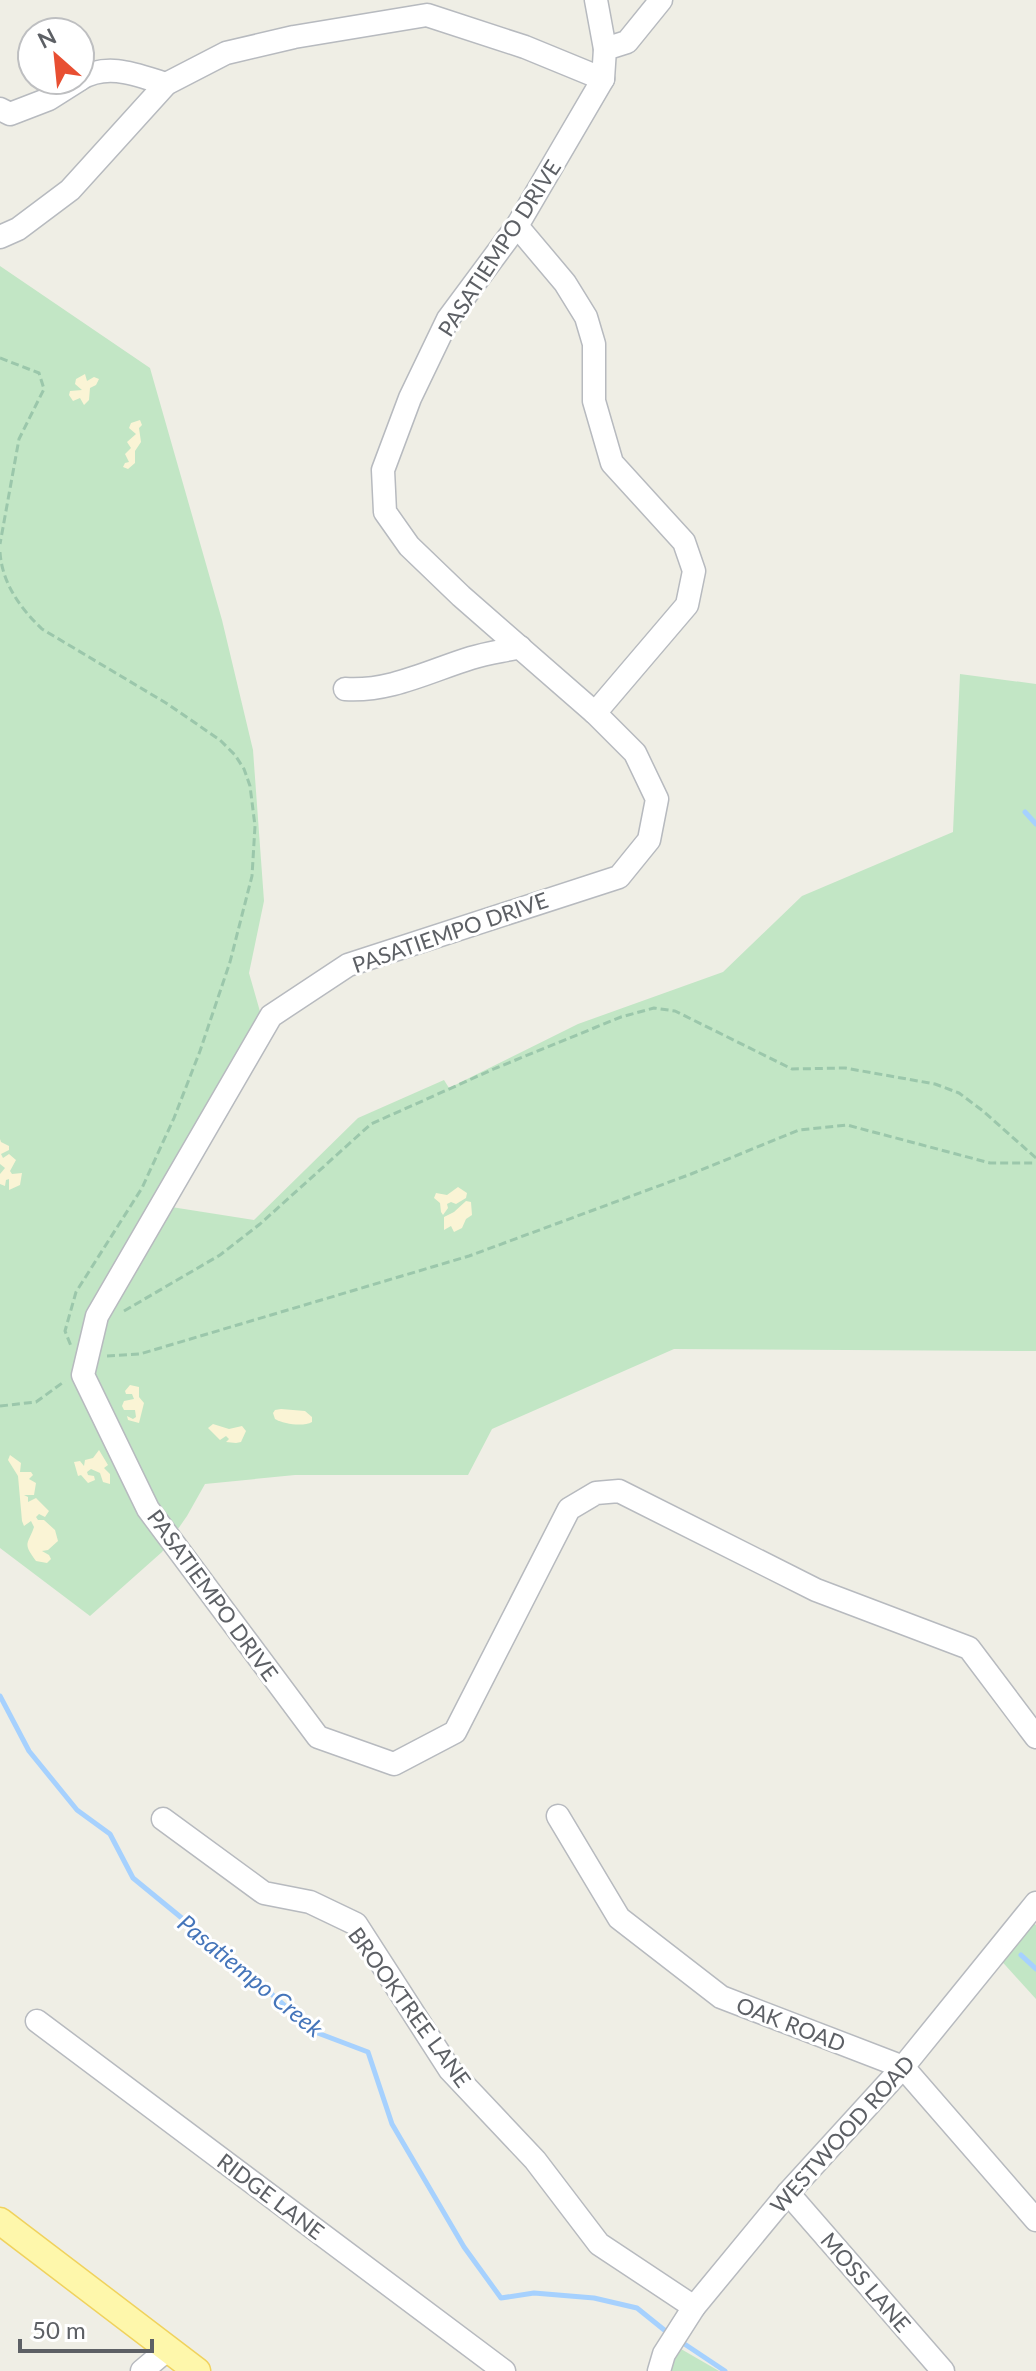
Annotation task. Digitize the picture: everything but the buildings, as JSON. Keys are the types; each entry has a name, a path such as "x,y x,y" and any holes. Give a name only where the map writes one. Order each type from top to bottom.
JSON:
{"main road":[{"path":"0,2221 197,2371"}],"street":[{"path":"596,0 616,46"},
{"path":"0,237 18,229 70,190 166,84 226,53 294,37 427,15 525,47 603,79 616,46 661,0"},
{"path":"96,72 121,70 166,84"},
{"name":"PASATIEMPO DRIVE","path":"603,79 517,226 448,319 410,398 383,470 385,512 409,546 595,713 635,753 657,799 649,840 619,877 348,965 271,1016 97,1316 83,1375 148,1509 318,1737 394,1764 455,1732 569,1509 596,1493 619,1491 816,1590 969,1648 1036,1737"},
{"path":"0,109 10,114 54,96"},
{"path":"517,226 565,283 586,317 594,344 594,401 612,463 684,542 694,571 687,605 595,713"},
{"path":"345,689 367,690 421,677 471,658 520,647"},
{"name":"OAK ROAD","path":"558,1816 619,1918 721,1997 903,2067 1036,2220"},
{"name":"BROOKTREE LANE","path":"163,1819 264,1893 310,1902 356,1924 450,2070 535,2160 599,2244 688,2316"},
{"name":"WESTWOOD ROAD","path":"661,2362 688,2316 788,2193 903,2067 1036,1903"},
{"name":"RIDGE LANE","path":"37,2021 504,2371"},
{"name":"MOSS LANE","path":"788,2193 943,2371"},
{"path":"142,2371 168,2349"}],"path":[{"path":"0,358 39,373 44,389 19,439 0,544"},
{"path":"0,552 1,568 10,588 24,612 42,629 204,727 235,755 250,786 255,826 252,876 230,962 200,1051 142,1188 76,1292 65,1331 68,1343 76,1350 97,1357 140,1354 469,1256 580,1217 799,1130 847,1125 990,1163 1036,1160"},
{"path":"118,1314 220,1255 260,1224 371,1124 578,1033 654,1008 675,1011 792,1069 845,1068 935,1084 959,1093 1036,1160"},
{"path":"0,1406 36,1402 68,1378"}],"green space":[{"path":"0,266 150,368 222,620 253,750 264,901 249,973 267,1036 165,1206 254,1220 358,1118 444,1080 449,1088 578,1024 723,972 802,896 953,832 960,674 1036,684 1036,1351 674,1349 492,1429 468,1475 295,1475 205,1484 162,1552 90,1616 0,1548"},
{"path":"1028,1919 1036,1925 1036,1999 997,1956"},
{"path":"681,2349 719,2371 669,2371 664,2354"}],"sand":[{"path":"85,374 87,381 94,377 99,379 90,388 89,400 84,405 80,398 73,401 69,395 70,391 82,390 75,384 76,379"},
{"path":"140,420 141,442 135,451 135,463 128,469 123,467 129,462 125,454 131,448 127,442 136,434 129,428 131,423"},
{"path":"0,1139 9,1146 9,1150 1,1154 3,1158 9,1154 16,1160 10,1171 12,1174 22,1173 20,1185 9,1190 9,1179 5,1186 0,1184 0,1174 5,1168 0,1164"},
{"path":"458,1187 467,1193 466,1198 456,1204 447,1204 443,1215 440,1203 434,1198 436,1193 447,1195"},
{"path":"466,1201 471,1202 472,1215 462,1228 454,1232 451,1226 444,1230 444,1217"},
{"path":"130,1385 139,1387 139,1397 144,1403 139,1423 128,1420 127,1416 136,1417 135,1410 124,1410 122,1406 124,1401 134,1399 132,1394 125,1391"},
{"path":"281,1409 305,1411 312,1417 312,1422 299,1425 279,1421 273,1413"},
{"path":"213,1424 229,1429 242,1426 246,1431 241,1442 226,1442 229,1439 226,1436 220,1440 208,1428"},
{"path":"99,1450 108,1465 104,1468 110,1474 110,1484 103,1482 100,1473 91,1469 88,1475 94,1476 95,1480 88,1483 81,1475 78,1476 74,1462 80,1461 84,1466 85,1460 93,1458"},
{"path":"10,1455 21,1463 20,1472 31,1472 33,1475 29,1479 36,1483 34,1495 24,1495 28,1497 28,1502 36,1498 49,1511 45,1517 39,1514 36,1517 55,1530 58,1541 42,1551 51,1559 47,1563 36,1561 29,1550 28,1541 34,1527 31,1521 24,1526 22,1521 18,1476 8,1460"}],"waterway":[{"path":"1025,812 1036,824"},
{"name":"Pasatiempo Creek","path":"0,1696 29,1751 77,1810 110,1834 133,1878 315,2032 368,2052 392,2124 464,2247 501,2298 534,2293 594,2298 637,2308 668,2333"},
{"path":"1021,1955 1036,1969"},
{"name":"Pasatiempo Creek","path":"680,2341 725,2371"}]}
